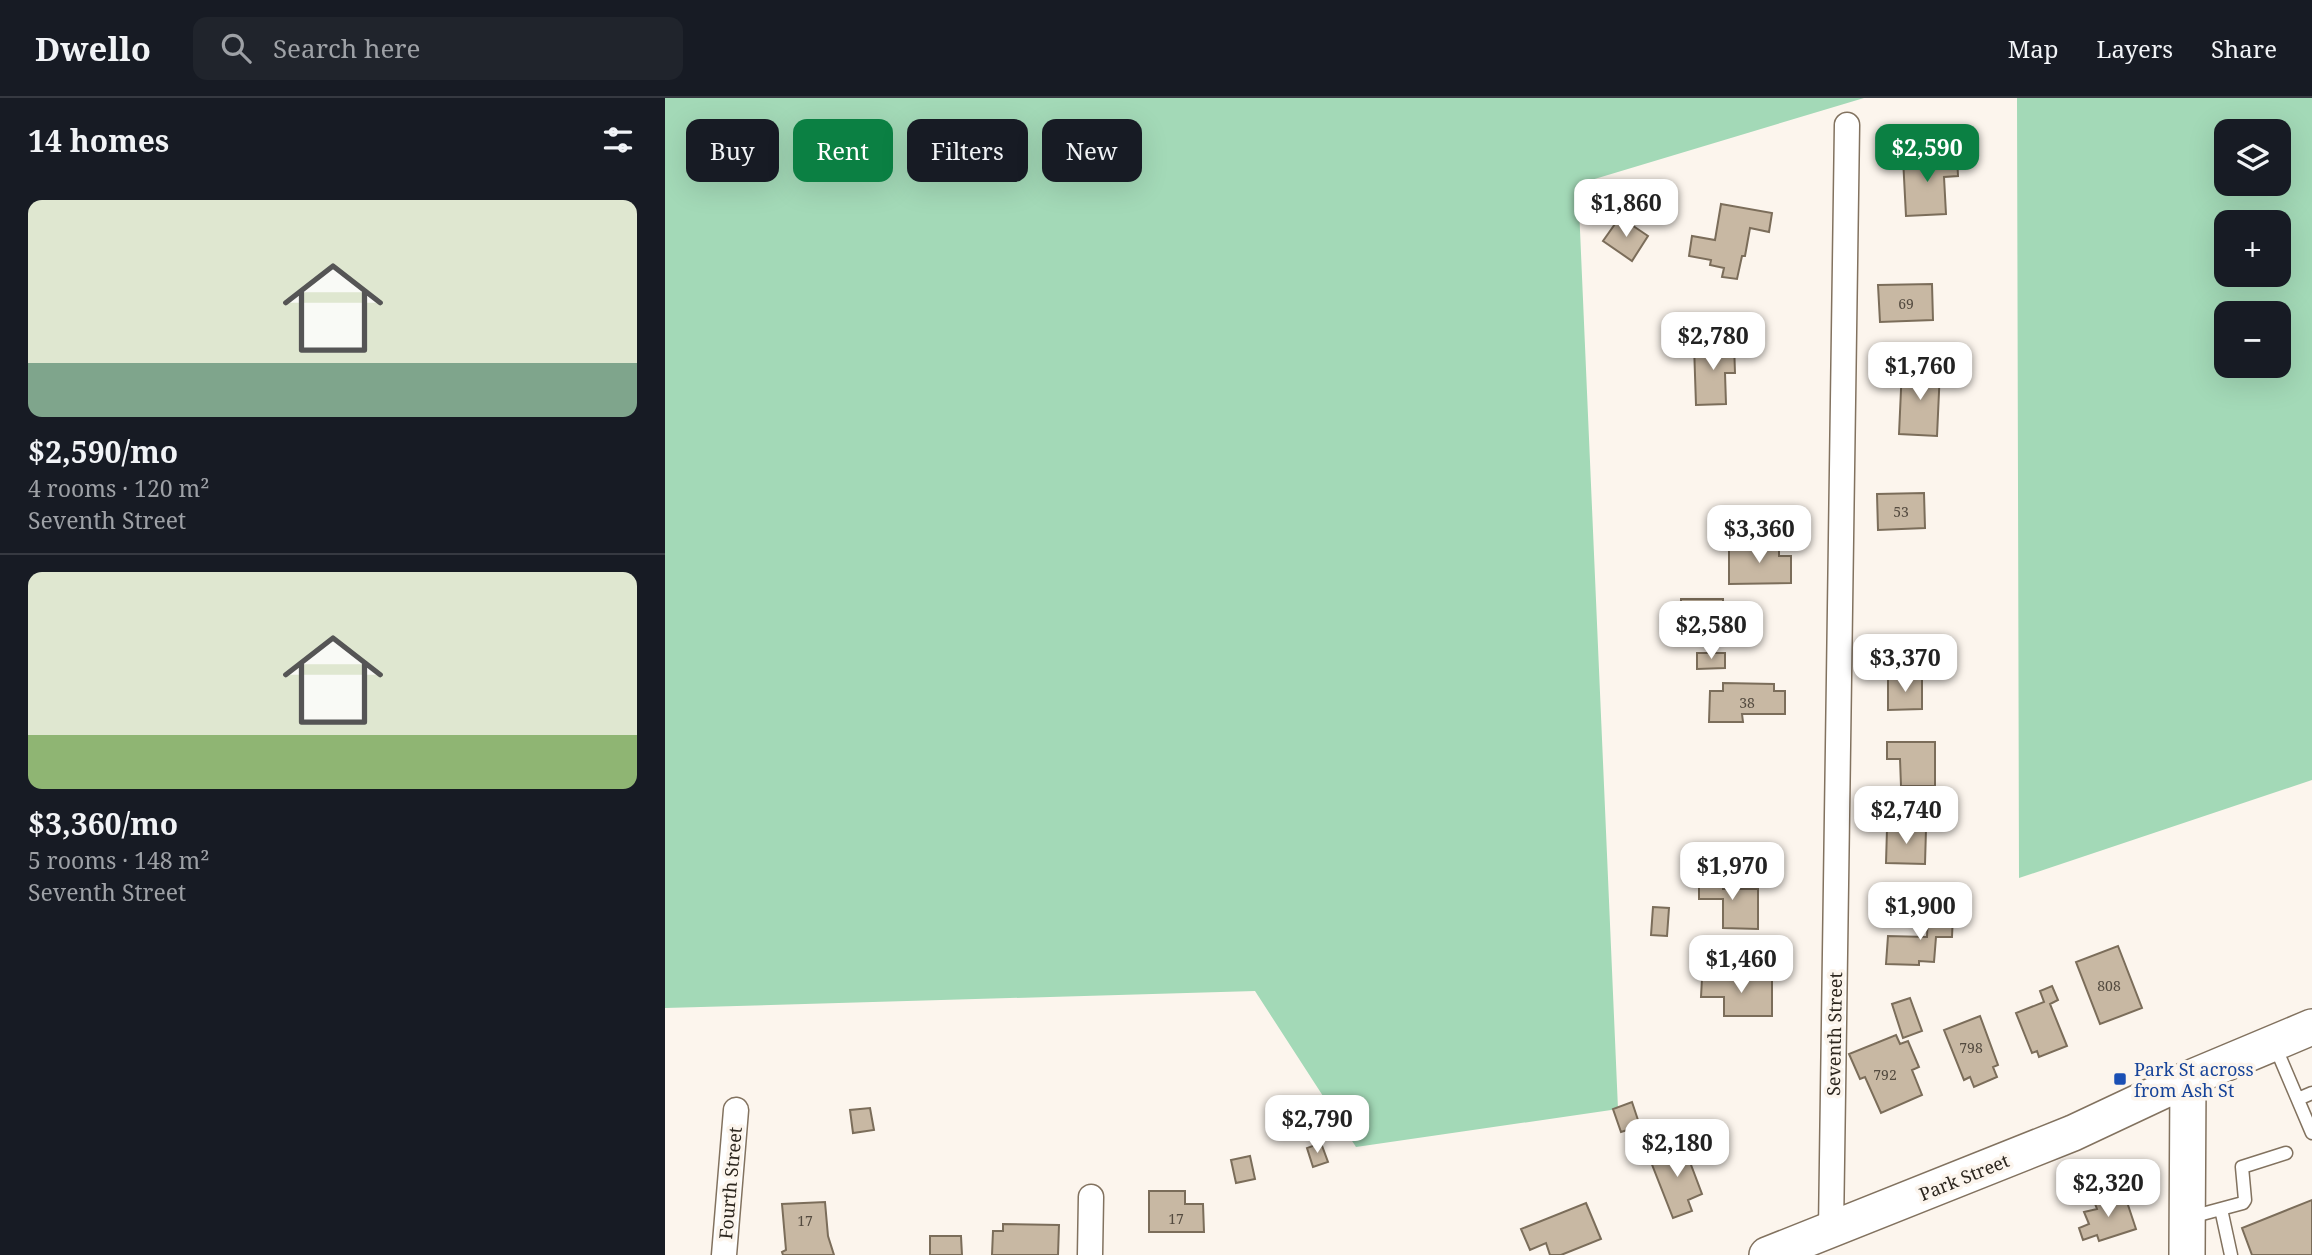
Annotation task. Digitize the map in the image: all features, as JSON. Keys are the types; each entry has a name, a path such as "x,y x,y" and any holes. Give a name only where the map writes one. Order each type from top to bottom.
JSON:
{"main road":[{"name":"Park Street","path":"1767,1255 2073,1133 2188,1079 2312,1027"},
{"path":"2187,1255 2188,1079"}],"street":[{"name":"Seventh Street","path":"1831,1230 1847,125"},
{"name":"Fourth Street","path":"724,1255 736,1110"},
{"path":"1090,1255 1091,1197"}],"lane":[{"path":"2274,1043 2312,1133"},
{"path":"2298,1099 2312,1093"},
{"path":"2187,1218 2243,1203 2242,1167 2286,1153"},
{"path":"2221,1209 2231,1255"}],"green space":[{"path":"665,98 1864,98 1578,184 1618,1109 1356,1147 1255,991 665,1008"},
{"path":"2017,98 2312,98 2312,780 2019,878"}],"building":[{"path":"1957,155 1958,176 1944,177 1946,214 1906,216 1903,158"},
{"path":"1721,204 1772,213 1769,232 1750,228 1737,279 1722,277 1724,268 1710,265 1711,260 1689,256 1692,236 1715,240"},
{"path":"1620,217 1648,236 1632,261 1603,241"},
{"path":"1932,284 1933,320 1880,322 1878,285"},
{"path":"1734,343 1735,373 1725,373 1726,404 1696,405 1694,345"},
{"path":"1902,368 1940,370 1937,436 1899,434"},
{"path":"1924,493 1925,528 1878,530 1877,494"},
{"path":"1779,545 1779,556 1791,556 1791,583 1729,584 1729,546"},
{"path":"1681,599 1723,599 1723,615 1681,616"},
{"path":"1697,653 1725,653 1725,668 1697,669"},
{"path":"1888,678 1922,678 1922,709 1888,710"},
{"path":"1723,683 1774,684 1774,691 1785,691 1785,714 1742,714 1743,722 1709,722 1710,691 1723,691"},
{"path":"1887,742 1935,742 1935,786 1901,786 1900,759 1887,759"},
{"path":"1887,829 1926,829 1925,864 1886,863"},
{"path":"1699,874 1723,874 1723,889 1758,889 1758,929 1723,928 1723,899 1699,899"},
{"path":"1653,907 1669,908 1667,936 1651,935"},
{"path":"1928,913 1953,914 1952,937 1936,937 1934,962 1919,961 1919,965 1886,964 1888,936 1927,937"},
{"path":"2118,946 2142,1008 2100,1024 2076,962"},
{"path":"1702,978 1772,978 1772,1016 1724,1016 1724,997 1701,997"},
{"path":"2052,986 2058,1000 2050,1004 2067,1046 2039,1057 2037,1051 2032,1053 2016,1013 2044,1002 2040,991"},
{"path":"1910,998 1922,1031 1903,1038 1892,1004"},
{"path":"1980,1016 1998,1065 1993,1067 1997,1077 1974,1087 1970,1077 1964,1080 1944,1030"},
{"path":"1896,1035 1900,1044 1908,1041 1919,1067 1912,1070 1922,1095 1881,1113 1865,1077 1860,1079 1849,1054"},
{"path":"1632,1102 1640,1126 1621,1132 1613,1109"},
{"path":"870,1108 874,1130 853,1133 850,1110"},
{"path":"1682,1141 1702,1194 1688,1200 1692,1211 1673,1218 1651,1162 1662,1157 1659,1150"},
{"path":"1321,1143 1328,1162 1313,1167 1307,1148"},
{"path":"1250,1156 1255,1179 1236,1183 1231,1160"},
{"path":"1149,1191 1185,1191 1185,1204 1203,1204 1204,1232 1149,1232"},
{"path":"2108,1196 2110,1201 2125,1196 2136,1229 2099,1241 2097,1235 2083,1240 2079,1228 2089,1224 2084,1212 2097,1209 2094,1201"},
{"path":"2312,1200 2312,1255 2252,1255 2242,1228"},
{"path":"825,1202 828,1236 834,1255 783,1255 782,1252 786,1250 782,1204"},
{"path":"1586,1203 1601,1239 1561,1255 1550,1255 1546,1243 1530,1250 1521,1229"},
{"path":"1003,1224 1059,1225 1058,1255 992,1255 993,1231 1003,1231"},
{"path":"930,1236 961,1236 962,1255 930,1255"}],"place":[{"name":"Park St across from Ash St","path":"2120,1079"}]}
